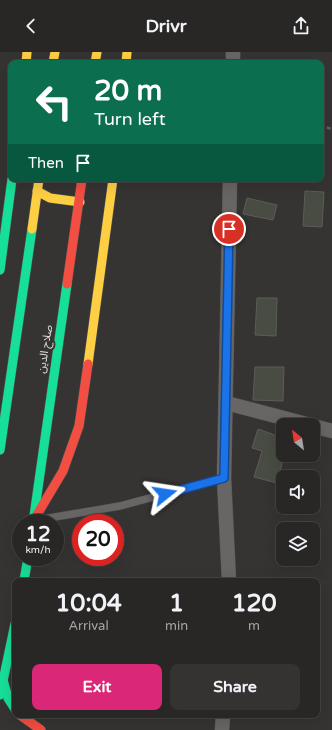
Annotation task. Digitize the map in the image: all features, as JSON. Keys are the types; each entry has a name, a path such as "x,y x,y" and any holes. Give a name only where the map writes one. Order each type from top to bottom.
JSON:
{"main road":[{"path":"0,270 12,182"},
{"path":"0,450 38,182"},
{"name":"صلاح الدين","path":"34,514 82,182"},
{"path":"37,514 62,470 79,426 112,182"},
{"path":"37,191 44,197 80,202"},
{"path":"24,578 26,566"},
{"path":"0,694 12,638"},
{"path":"3,680 8,698 12,704"},
{"path":"24,718 41,730"}],"street":[{"path":"228,578 224,478 230,182"},
{"path":"226,403 285,418"},
{"path":"320,427 332,431"},
{"path":"222,730 223,718"}],"lane":[{"path":"64,516 120,506 224,478"}],"building":[{"path":"305,191 324,192 322,227 303,226"},
{"path":"247,198 277,205 273,220 243,214"},
{"path":"257,298 277,298 276,336 255,335"},
{"path":"255,367 284,367 283,401 253,400"},
{"path":"258,429 276,435 276,462 282,462 280,470 276,470 276,483 254,477 262,451 252,448"}],"traffic: fast":[{"path":"0,270 12,182"},
{"path":"0,450 32,229"},
{"path":"34,514 67,284"},
{"path":"24,578 26,566"},
{"path":"0,695 12,638"},
{"path":"3,680 8,698 12,704"}],"traffic: slow":[{"path":"26,60 27,52"},
{"path":"54,60 55,52"},
{"path":"96,60 97,52"},
{"path":"126,60 127,52"},
{"path":"32,229 39,182"},
{"path":"88,364 113,182"},
{"path":"37,191 50,198 80,202"}],"traffic: jam":[{"path":"67,284 82,182"},
{"path":"37,514 63,471 79,426 88,364"},
{"path":"24,718 41,730"}],"route":[{"path":"165,494 224,478 229,229"}]}
